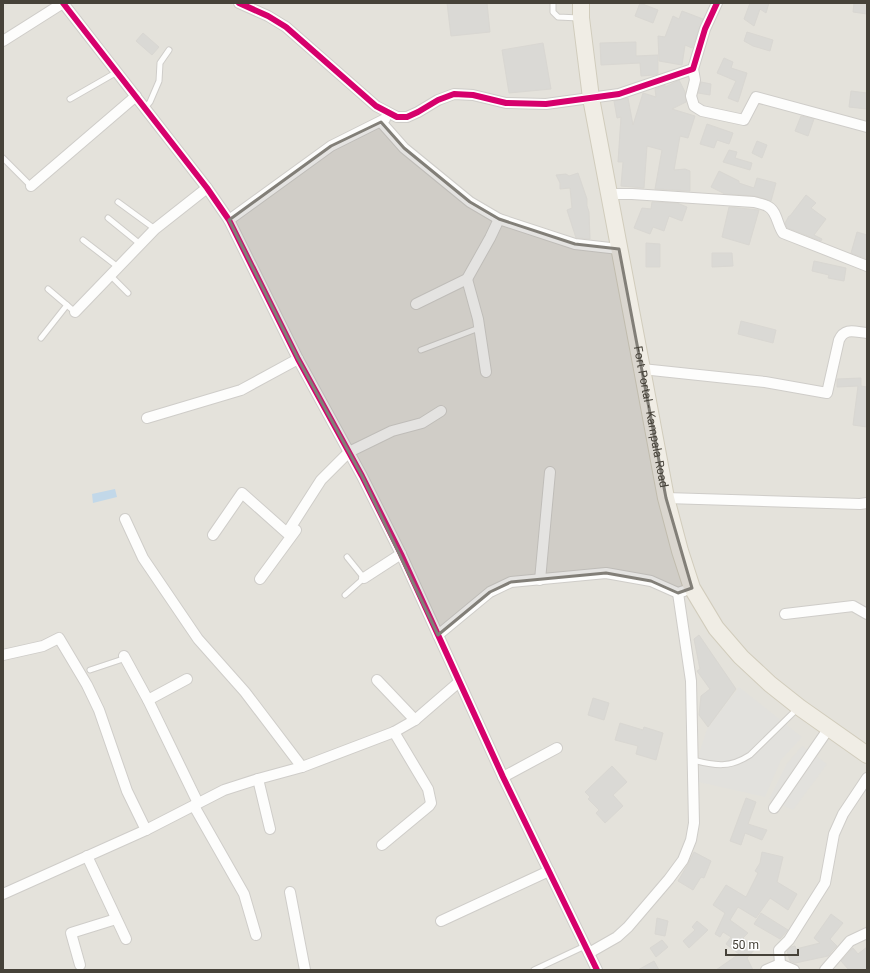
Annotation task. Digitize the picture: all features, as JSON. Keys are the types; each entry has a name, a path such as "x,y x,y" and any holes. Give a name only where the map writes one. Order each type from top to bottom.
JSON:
{"main road":[{"name":"Fort Portal - Kampala Road","path":"581,11 591,98 666,498 680,551 685,590 741,657 770,684 799,707 867,754"}],"street":[{"path":"3,41 63,3 207,188 229,220 298,359 349,452 401,554 503,777 598,970"},
{"path":"239,3 268,16 286,27 376,106 392,116 397,117 407,117 438,100 454,94 473,95 506,103 546,104 620,94 693,69"},
{"path":"717,3 705,28 693,69 695,80 691,96 692,103 702,111 744,120 756,98 867,126"},
{"path":"31,186 136,96"},
{"path":"229,220 331,146 392,116"},
{"path":"380,122 404,148 470,202 499,219 574,244 619,249"},
{"path":"75,312 155,229 207,188"},
{"path":"609,194 632,194 754,202 767,206 772,210 778,227 783,233 867,266"},
{"path":"416,304 467,279 499,219"},
{"path":"467,279 479,328 486,372"},
{"path":"642,369 766,382 827,393 839,340 842,334 847,331 867,333"},
{"path":"147,418 241,390 298,359"},
{"path":"213,535 242,493 286,534 321,480 349,452 392,431 422,423 441,411"},
{"path":"540,580 550,472"},
{"path":"666,498 853,504 867,503"},
{"path":"125,519 143,558 198,639 245,692 302,767"},
{"path":"260,579 296,530 291,526"},
{"path":"364,578 401,554"},
{"path":"438,635 490,592 511,582 606,573 651,581 685,590 691,681 693,760 694,823 691,840 682,860 669,880 628,927 617,937 587,949"},
{"path":"785,614 853,606 867,614"},
{"path":"3,655 43,646 59,638 87,685 99,710 127,791 146,830"},
{"path":"125,657 148,700 196,804 244,894 256,935"},
{"path":"148,700 187,679"},
{"path":"377,680 415,720"},
{"path":"3,894 146,830 224,790 258,778 302,767 394,732 415,720 460,682"},
{"path":"774,808 829,728"},
{"path":"382,845 431,803 428,789 394,732"},
{"path":"503,777 558,748"},
{"path":"258,778 270,829"},
{"path":"780,964 778,950 789,940 825,883 834,834 843,814 867,778"},
{"path":"87,856 126,939"},
{"path":"440,920 549,871"},
{"path":"290,892 305,970"},
{"path":"80,965 71,933 116,920"},
{"path":"825,970 850,941 867,933"},
{"path":"766,970 780,964 794,970"}],"lane":[{"path":"553,3 553,12 558,17 581,11"},
{"path":"145,108 150,102 159,81 160,63 169,50"},
{"path":"70,99 117,72"},
{"path":"3,158 31,186"},
{"path":"118,202 155,229"},
{"path":"108,218 140,244"},
{"path":"83,240 118,267"},
{"path":"110,275 128,293"},
{"path":"48,289 75,312"},
{"path":"41,338 67,305"},
{"path":"421,350 479,328"},
{"path":"346,595 364,578 347,557"},
{"path":"90,670 125,657"},
{"path":"693,760 715,765 729,765 741,761 750,755 799,707"},
{"path":"534,970 587,949"}],"highlighted area":[{"path":"381,122 404,148 470,202 499,219 575,244 619,249 666,498 692,588 678,593 651,581 606,573 511,582 490,592 438,635 362,476 298,359 229,220 331,146"}],"shaded area":[{"path":"3,3 867,3 867,970 3,970"},
{"path":"739,687 802,737 781,760 765,797 699,782 699,754 707,729"},
{"path":"802,746 827,764 793,810 769,799 786,765"}],"water":[{"path":"115,489 117,497 93,503 92,494"}],"building":[{"path":"447,3 487,3 490,32 451,36"},
{"path":"640,3 658,10 653,23 635,16"},
{"path":"750,3 769,3 766,13 760,9 754,26 744,19"},
{"path":"854,3 867,3 867,14 853,12"},
{"path":"682,11 703,19 692,48 685,45 682,65 659,61 658,36 665,37 673,16 679,19"},
{"path":"747,32 773,40 770,51 753,46 744,41"},
{"path":"143,33 159,47 152,55 136,41"},
{"path":"636,42 636,56 658,55 658,74 641,76 640,63 601,65 600,43"},
{"path":"543,43 551,89 509,93 502,50"},
{"path":"724,58 733,62 731,68 747,73 738,102 728,98 736,81 717,73"},
{"path":"679,80 685,92 686,102 672,109 695,116 688,138 680,136 674,170 685,169 690,171 690,191 655,189 662,150 647,146 644,188 621,186 623,162 618,162 621,117 617,118 614,101 628,98 633,125 643,93 656,97 655,89 665,85 665,87"},
{"path":"701,82 711,84 710,95 698,93"},
{"path":"851,91 867,93 867,109 849,107"},
{"path":"801,116 814,119 808,136 795,131"},
{"path":"707,124 733,133 729,144 717,140 714,148 700,144"},
{"path":"757,141 767,145 762,158 752,153"},
{"path":"729,150 737,152 735,158 752,163 750,170 723,162"},
{"path":"719,171 739,181 739,183 754,188 757,178 776,183 771,201 755,196 725,194 711,187"},
{"path":"578,173 587,199 590,239 576,238 567,210 572,208 570,188 560,189 560,183 556,175 566,174 569,176"},
{"path":"806,195 816,203 811,208 826,219 814,235 822,239 821,241 787,228 785,223"},
{"path":"652,202 677,203 687,207 682,221 669,216 664,231 653,227 650,234 634,228 642,208 651,209"},
{"path":"729,207 759,210 749,245 722,237"},
{"path":"857,232 867,235 867,259 851,253"},
{"path":"646,243 660,244 660,267 646,267"},
{"path":"712,253 732,253 733,266 712,267"},
{"path":"814,261 846,268 844,281 828,278 829,275 812,271"},
{"path":"741,321 776,330 773,343 738,334"},
{"path":"861,378 861,386 867,387 867,427 853,425 858,386 837,387 837,379"},
{"path":"699,635 736,689 708,727 699,715 701,696 710,689 697,671 700,669 694,639"},
{"path":"593,698 609,703 604,720 588,715"},
{"path":"620,723 643,730 644,727 663,733 656,760 636,754 638,746 615,740"},
{"path":"612,766 627,782 613,795 623,806 605,823 596,813 599,810 588,799 590,797 585,792"},
{"path":"746,798 756,802 748,824 767,830 762,840 745,833 741,845 730,841"},
{"path":"694,852 711,861 704,878 701,877 693,890 678,881"},
{"path":"762,852 783,857 777,882 797,894 788,910 770,898 756,918 738,907 730,920 748,933 743,938 755,949 747,958 753,970 716,970 739,954 726,944 731,937 723,932 720,937 715,934 725,913 713,905 726,885 746,897 758,873 755,871 760,863"},
{"path":"761,913 788,930 780,939 754,924"},
{"path":"831,914 843,923 830,939 837,946 828,956 795,963 790,961 787,951 791,947 795,946 796,949 820,943 814,938"},
{"path":"657,918 668,921 665,936 655,934"},
{"path":"697,921 708,930 689,948 683,941 695,930 692,927"},
{"path":"662,940 668,947 656,957 650,948"},
{"path":"867,947 867,967 865,970 849,970 841,961 853,948 858,954"},
{"path":"654,961 659,970 638,970"}],"cycle path":[{"path":"63,3 207,188 229,220 298,359 362,476 401,554 503,777 597,970"},
{"path":"239,3 268,16 286,27 376,106 397,117 407,117 438,100 454,94 473,95 506,103 546,104 619,94 693,69 705,29 717,3"}]}
